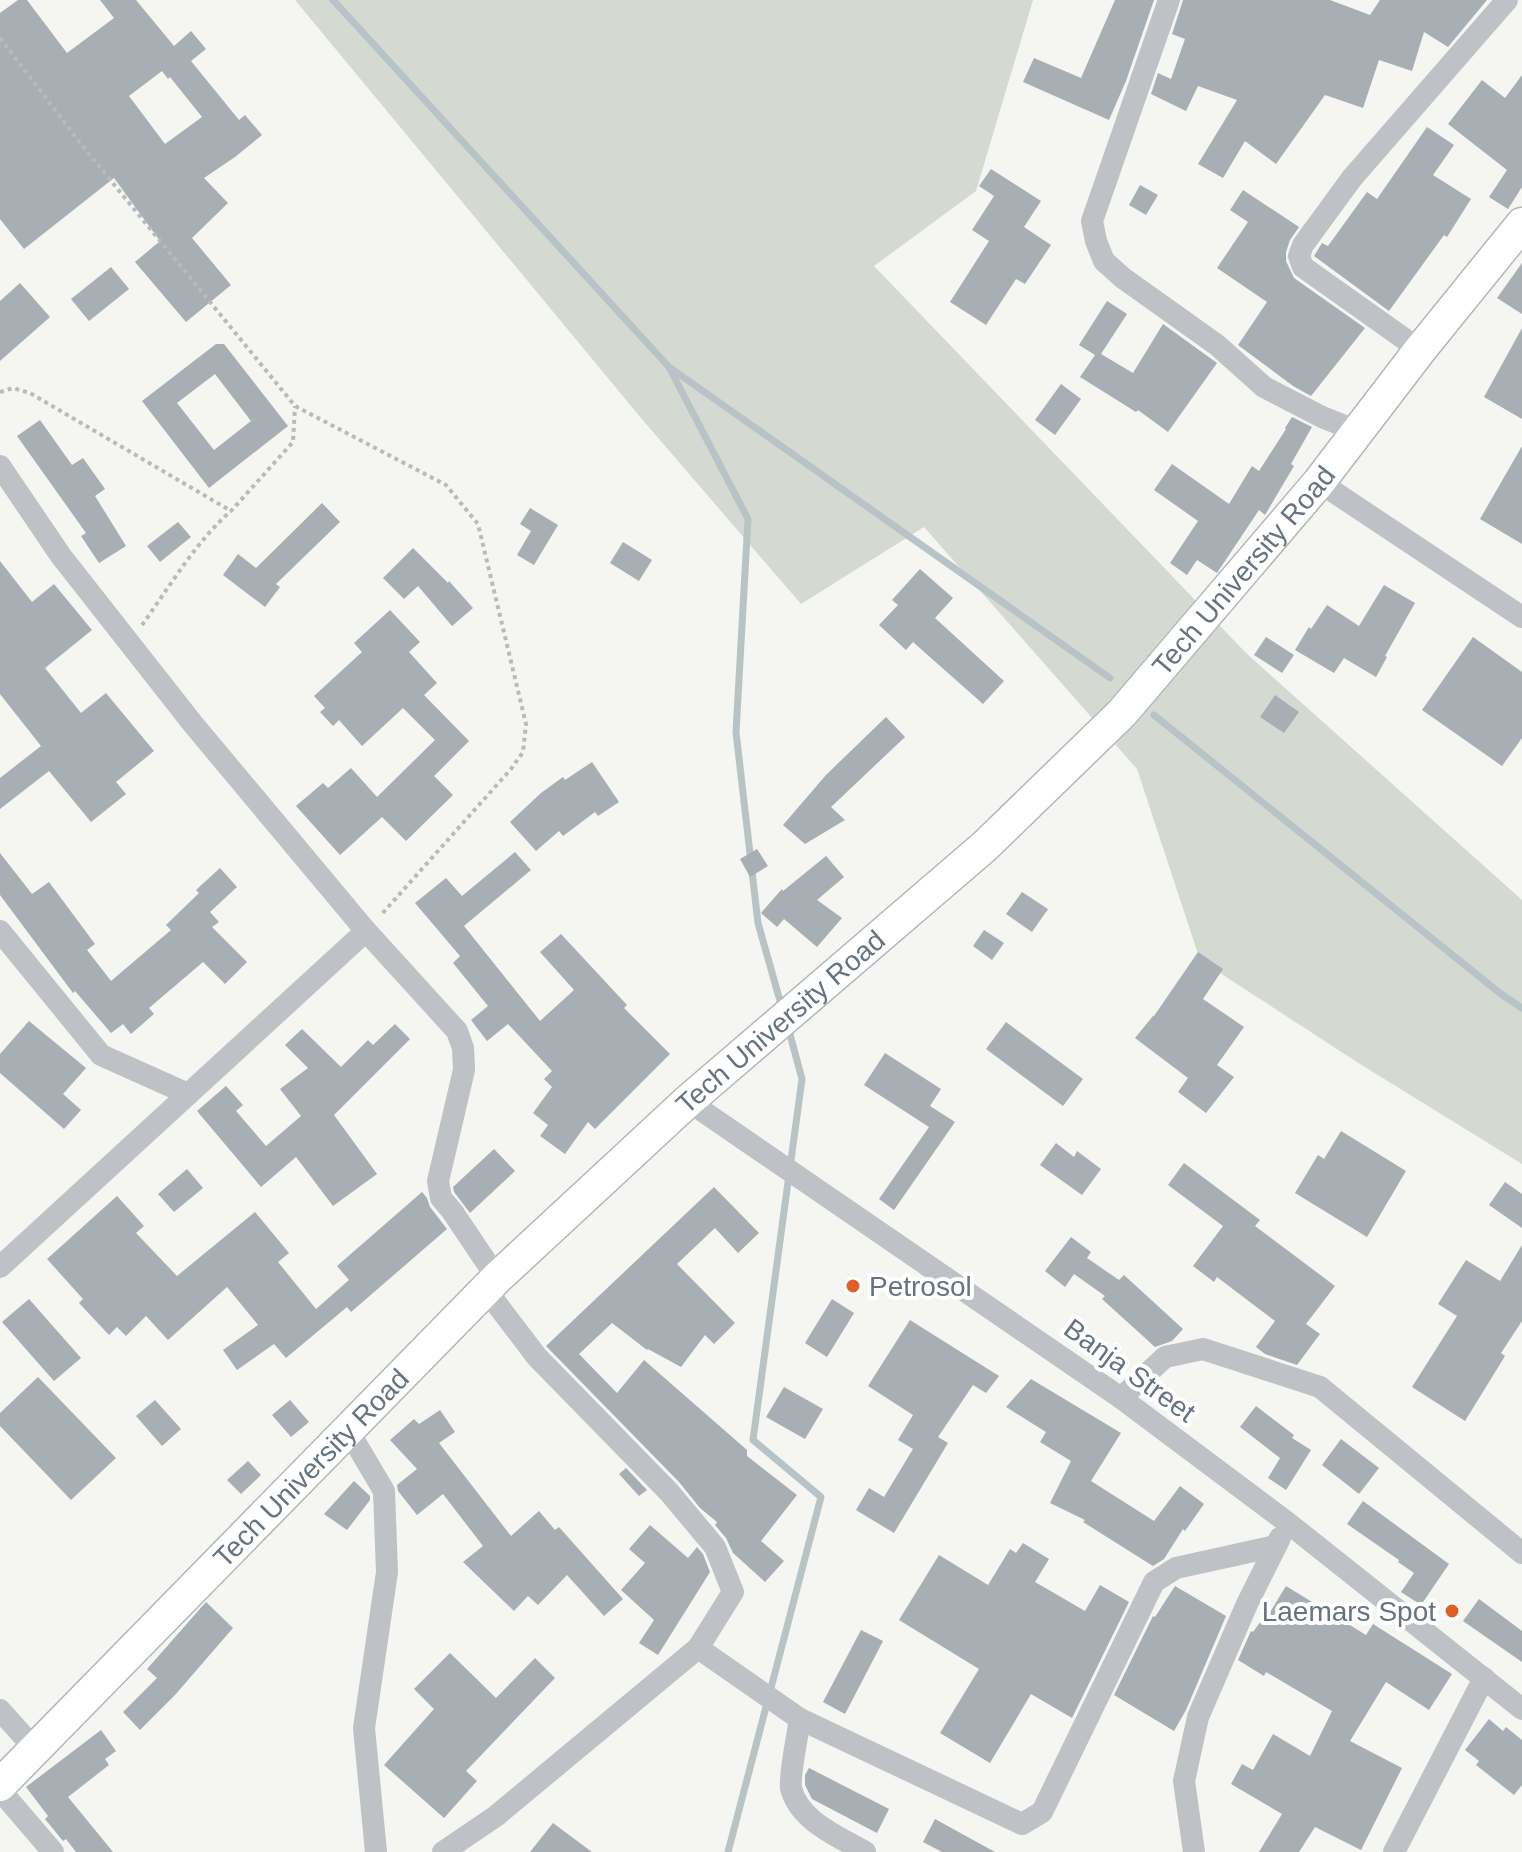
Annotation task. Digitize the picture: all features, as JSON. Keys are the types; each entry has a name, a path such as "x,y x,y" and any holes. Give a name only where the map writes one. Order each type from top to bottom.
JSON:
{"street":[{"path":"1169,0 1092,221 1104,261 1217,345 1264,387 1357,431"},
{"path":"1420,350 1303,267 1299,256 1303,245 1352,178 1507,0"},
{"name":"Tech University Road","path":"0,1787 492,1284 688,1101 985,846 1111,724 1319,482 1522,224"},
{"path":"0,466 61,556 193,724 366,931 457,1031 463,1048 464,1070 438,1181 441,1198 537,1357 669,1492 715,1547 733,1592 698,1648 496,1816 443,1852"},
{"path":"1319,482 1522,617"},
{"path":"0,931 101,1055 188,1094"},
{"path":"0,1267 366,931"},
{"name":"Banja Street","path":"688,1101 1121,1398 1288,1523 1522,1709"},
{"path":"1121,1398 1165,1357 1203,1349 1320,1387 1522,1553"},
{"path":"348,1430 384,1491 387,1572 364,1728 376,1852"},
{"path":"1194,1852 1184,1781 1198,1717 1247,1604 1288,1523"},
{"path":"698,1648 800,1719 1022,1824 1042,1812 1154,1582 1176,1568 1276,1546"},
{"path":"1394,1852 1484,1678"},
{"path":"0,1710 35,1749"},
{"path":"800,1719 790,1785 797,1802 807,1816 865,1852"},
{"path":"0,1787 53,1852"}],"path":[{"path":"0,38 85,149 295,406 446,485 478,524 526,724 523,752 366,931"},
{"path":"0,392 13,388 30,393 231,511"},
{"path":"129,643 221,520 293,442 295,406"}],"shaded area":[{"path":"295,0 1033,0 976,191 874,266 1247,654 1522,900 1522,1164 1200,960 1137,769 924,527 801,604 641,418"}],"building":[{"path":"18,0 27,0 67,53 114,18 100,0 136,0 174,46 191,31 206,49 191,61 239,120 245,115 262,135 204,178 228,203 192,238 231,285 186,322 135,262 160,241 114,178 24,249 0,219 0,13","holes":["162,71 168,79 170,77 202,117 165,144 129,96"]},
{"path":"1115,0 1154,0 1109,120 1023,82 1034,58 1081,78"},
{"path":"1183,0 1330,0 1370,15 1380,0 1487,0 1448,47 1424,32 1412,71 1379,60 1363,108 1325,95 1276,164 1245,141 1223,178 1198,164 1237,100 1198,86 1186,111 1151,94 1158,73 1171,79 1185,39 1172,34"},
{"path":"1522,75 1522,187 1508,209 1489,197 1507,170 1448,124 1482,80 1505,98"},
{"path":"1427,127 1454,145 1433,175 1471,199 1447,237 1444,235 1389,311 1314,256 1322,243 1328,246 1367,192 1377,199"},
{"path":"991,169 1041,201 1024,227 1051,245 1025,284 1016,279 986,325 950,302 989,241 972,230 994,196 979,186"},
{"path":"1140,185 1158,195 1146,215 1129,205"},
{"path":"1243,190 1299,227 1286,252 1286,261 1294,278 1365,328 1311,396 1238,345 1267,302 1217,268 1248,222 1230,210"},
{"path":"1522,263 1522,314 1497,298"},
{"path":"111,267 129,289 89,321 71,299"},
{"path":"20,283 50,317 0,361 0,301"},
{"path":"1107,301 1127,314 1101,354 1133,373 1163,324 1217,363 1168,432 1138,410 1136,412 1080,377 1095,355 1079,345"},
{"path":"1522,328 1522,419 1484,397"},
{"path":"216,344 224,344 288,426 209,488 142,401","holes":["215,374 251,421 214,450 177,403"]},
{"path":"1061,384 1081,399 1055,435 1035,420"},
{"path":"1292,417 1312,427 1291,464 1294,466 1265,515 1259,510 1217,573 1197,560 1187,575 1170,563 1198,521 1154,490 1172,464 1229,504 1252,466 1259,471"},
{"path":"40,420 72,465 83,458 105,489 95,496 126,546 99,563 81,536 86,533 17,436"},
{"path":"1522,446 1522,544 1480,519"},
{"path":"322,503 340,522 276,584 280,587 265,607 223,575 238,554 256,568"},
{"path":"530,508 558,525 534,565 517,555 531,531 520,524"},
{"path":"178,522 191,537 160,562 147,546"},
{"path":"623,542 652,560 639,581 610,563"},
{"path":"413,548 473,608 452,626 418,586 404,599 383,578"},
{"path":"0,561 32,602 54,584 92,630 45,668 81,713 106,693 154,751 116,782 126,794 91,822 49,771 0,809 0,778 41,746 0,694"},
{"path":"920,569 953,598 935,618 1004,681 983,704 913,642 906,650 879,625 898,605 892,600"},
{"path":"1384,585 1415,603 1376,677 1344,658 1334,673 1295,650 1327,605 1359,626"},
{"path":"390,610 420,642 409,652 437,683 424,695 469,741 434,776 453,795 406,841 382,817 340,855 296,806 323,783 328,788 351,768 377,797 435,740 403,708 362,746 339,720 333,726 320,712 325,708 314,696 362,652 354,643"},
{"path":"1266,637 1294,655 1282,673 1254,655"},
{"path":"1473,637 1522,672 1522,738 1502,766 1422,710"},
{"path":"1275,695 1299,712 1284,733 1260,717"},
{"path":"886,717 905,737 831,807 845,820 805,844 783,825 826,775"},
{"path":"592,762 619,802 598,816 595,812 563,836 559,831 536,851 510,822 541,793"},
{"path":"757,849 768,866 750,877 740,859"},
{"path":"515,852 531,870 464,926 540,1021 574,990 540,952 561,934 627,1005 624,1008 670,1054 595,1129 588,1122 565,1154 540,1136 548,1125 533,1113 552,1087 544,1079 552,1071 508,1024 487,1041 471,1020 488,1006 453,963 460,956 415,903 446,878 462,896"},
{"path":"0,853 32,894 49,882 95,944 87,950 111,981 171,930 166,925 220,868 237,887 210,912 219,922 212,927 247,962 225,984 203,962 149,1008 154,1014 131,1034 123,1024 111,1033 75,991 73,993 0,895"},
{"path":"826,856 844,877 817,900 842,918 817,947 784,919 777,927 761,913 782,889"},
{"path":"1022,892 1048,909 1032,932 1006,914"},
{"path":"984,930 1004,943 992,960 973,946"},
{"path":"1198,952 1223,969 1203,999 1244,1027 1217,1065 1234,1077 1206,1113 1178,1092 1188,1078 1135,1038"},
{"path":"29,1021 86,1068 63,1094 81,1110 64,1129 0,1073 0,1054"},
{"path":"1006,1022 1083,1079 1063,1106 986,1049"},
{"path":"395,1024 410,1039 334,1115 377,1174 333,1206 296,1157 261,1187 197,1111 226,1086 243,1105 236,1111 266,1146 301,1116 280,1089 308,1068 285,1045 302,1029 341,1067 368,1040 373,1045"},
{"path":"885,1053 941,1089 930,1106 955,1122 894,1210 879,1199 929,1127 864,1085"},
{"path":"1341,1131 1406,1171 1367,1237 1295,1193 1318,1155 1324,1159"},
{"path":"1056,1143 1074,1157 1077,1151 1101,1169 1082,1195 1040,1165"},
{"path":"494,1149 515,1171 470,1213 453,1187"},
{"path":"1184,1163 1260,1220 1255,1226 1335,1286 1306,1324 1320,1334 1297,1365 1265,1354 1256,1347 1275,1321 1217,1277 1214,1282 1193,1266 1223,1226 1168,1185"},
{"path":"187,1169 203,1188 174,1212 158,1194"},
{"path":"1505,1182 1522,1194 1522,1228 1489,1205"},
{"path":"714,1187 759,1233 738,1253 715,1228 677,1264 735,1323 714,1344 705,1335 681,1367 647,1350 612,1323 579,1354 617,1393 644,1360 747,1450 747,1456 797,1495 761,1541 784,1561 765,1582 733,1553 715,1525 717,1522 700,1508 679,1482 546,1346"},
{"path":"422,1192 447,1229 351,1312 347,1307 286,1358 274,1344 237,1370 223,1350 258,1325 227,1287 168,1340 146,1316 126,1336 117,1327 109,1335 79,1303 83,1299 47,1259 117,1196 144,1226 136,1233 177,1276 255,1212 289,1253 278,1262 316,1309 349,1280 337,1266"},
{"path":"1071,1237 1091,1252 1087,1258 1119,1280 1124,1275 1183,1329 1172,1341 1155,1347 1102,1299 1105,1296 1074,1274 1065,1287 1045,1271"},
{"path":"1522,1245 1522,1321 1501,1353 1505,1356 1465,1421 1412,1387 1457,1316 1438,1304 1466,1260 1500,1281"},
{"path":"29,1299 81,1358 54,1381 2,1322"},
{"path":"832,1299 854,1313 827,1357 805,1343"},
{"path":"910,1320 999,1376 986,1393 973,1385 938,1437 948,1443 894,1533 856,1510 869,1488 884,1497 913,1449 898,1440 913,1415 868,1386"},
{"path":"38,1377 116,1458 71,1500 0,1426 0,1413"},
{"path":"1031,1379 1121,1433 1091,1481 1154,1521 1180,1486 1204,1504 1164,1559 1153,1566 1083,1522 1085,1520 1050,1503 1071,1461 1040,1442 1046,1432 1006,1407"},
{"path":"784,1387 823,1409 805,1439 766,1417"},
{"path":"155,1400 181,1429 162,1446 136,1416"},
{"path":"290,1400 309,1422 291,1437 272,1415"},
{"path":"1256,1406 1294,1435 1292,1438 1311,1450 1286,1490 1268,1478 1280,1458 1240,1427"},
{"path":"440,1410 455,1432 439,1443 511,1536 539,1511 555,1530 559,1527 623,1599 604,1616 567,1575 538,1605 528,1596 514,1611 463,1562 483,1546 443,1494 417,1515 398,1491 397,1485 417,1469 390,1440 414,1419 419,1424"},
{"path":"1341,1439 1379,1468 1359,1494 1322,1465"},
{"path":"248,1461 261,1475 241,1494 227,1480"},
{"path":"626,1468 647,1490 639,1496 619,1474"},
{"path":"354,1481 370,1496 370,1500 347,1530 324,1514"},
{"path":"1363,1501 1449,1564 1421,1605 1401,1592 1414,1573 1347,1524"},
{"path":"650,1525 688,1558 697,1547 710,1572 658,1655 639,1643 654,1620 621,1590 645,1563 629,1549"},
{"path":"1023,1543 1049,1559 1035,1582 1085,1611 1100,1585 1129,1602 1072,1718 1031,1694 990,1763 940,1733 979,1669 899,1620 939,1555 988,1585 1010,1549 1016,1553"},
{"path":"1175,1586 1226,1616 1174,1731 1114,1695 1153,1616"},
{"path":"1286,1586 1366,1635 1373,1624 1452,1674 1429,1710 1386,1682 1350,1741 1402,1768 1361,1850 1315,1827 1299,1852 1259,1852 1282,1814 1231,1784 1242,1764 1253,1770 1273,1734 1310,1756 1332,1711 1266,1672 1264,1676 1238,1660 1251,1631 1261,1621 1264,1622"},
{"path":"1479,1599 1522,1631 1522,1662 1463,1621"},
{"path":"206,1602 233,1628 140,1730 123,1712 157,1678 147,1669"},
{"path":"861,1630 883,1641 845,1714 823,1702"},
{"path":"450,1653 496,1698 535,1658 555,1678 466,1771 477,1781 444,1818 384,1765 434,1709 414,1689"},
{"path":"1489,1719 1503,1731 1506,1727 1522,1740 1522,1785 1514,1795 1476,1765 1479,1761 1465,1750"},
{"path":"101,1730 116,1751 105,1759 109,1765 68,1797 113,1852 76,1852 45,1819 48,1816 26,1787"},
{"path":"809,1768 889,1809 877,1833 812,1799 805,1785"},
{"path":"935,1819 995,1852 942,1852 923,1842"},
{"path":"553,1823 592,1852 530,1852"}],"waterway":[{"path":"333,0 669,367 1110,678"},
{"path":"669,367 748,519 736,732 758,923 782,1008"},
{"path":"1154,715 1522,1008"},
{"path":"728,1852 821,1497 753,1440 802,1079 788,1027"}],"place":[{"name":"Petrosol","path":"853,1286"},
{"name":"Laemars Spot","path":"1452,1611"}]}
